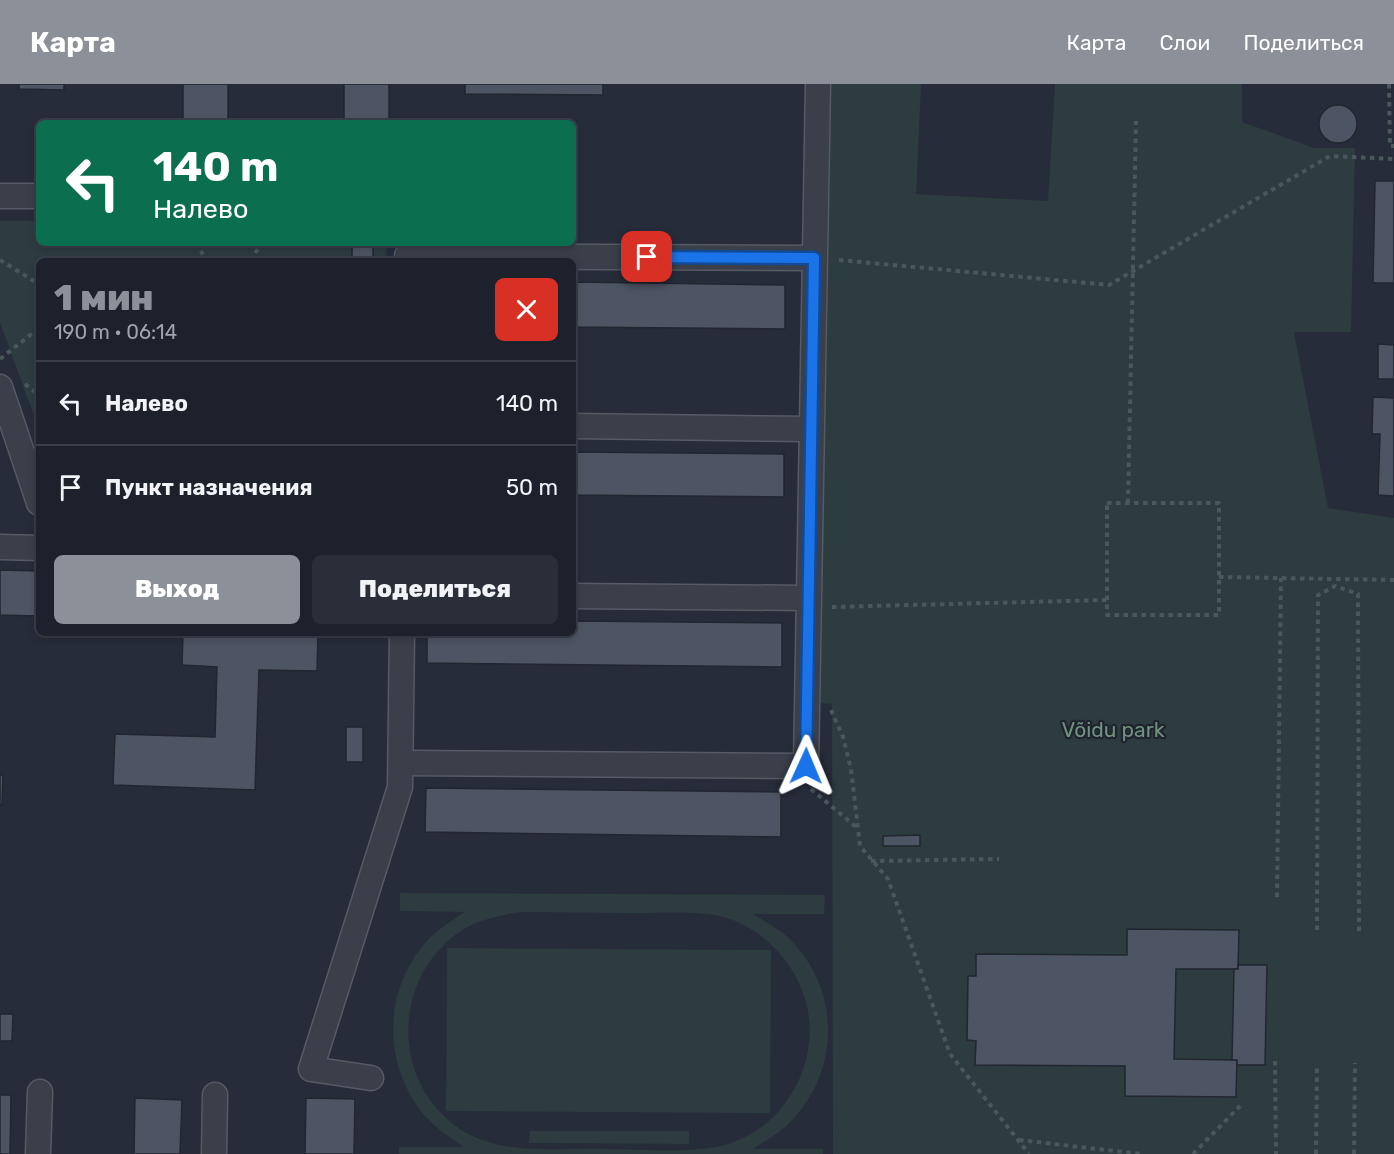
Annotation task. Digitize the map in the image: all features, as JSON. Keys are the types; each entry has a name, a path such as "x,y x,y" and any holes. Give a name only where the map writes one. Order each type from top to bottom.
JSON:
{"lane":[{"path":"402,763 806,766 810,429 818,84"},
{"path":"0,196 36,196"},
{"path":"406,253 814,258"},
{"path":"0,387 36,493"},
{"path":"576,426 810,429"},
{"path":"0,547 36,548"},
{"path":"576,596 808,603"},
{"path":"371,1078 311,1069 400,787 402,636"},
{"path":"38,1154 40,1092"},
{"path":"213,1154 215,1095"}],"path":[{"path":"1389,84 1390,146 1394,146"},
{"path":"1128,503 1136,121"},
{"path":"814,258 1109,285 1330,156 1394,159"},
{"path":"0,260 36,282"},
{"path":"0,359 36,330"},
{"path":"1107,503 1128,503 1219,503 1219,615 1107,615 1107,503"},
{"path":"1219,577 1394,580"},
{"path":"1277,897 1281,578"},
{"path":"1335,586 1336,579"},
{"path":"1317,930 1318,595 1335,586 1358,594 1359,933"},
{"path":"808,603 1107,600"},
{"path":"808,681 824,696 843,737 851,770 856,828 860,846 888,879 950,1054 1029,1154"},
{"path":"806,766 807,783 822,801 856,828"},
{"path":"871,861 999,859"},
{"path":"1275,1061 1276,1154"},
{"path":"1354,1154 1355,1063"},
{"path":"1316,1154 1317,1064"},
{"path":"1192,1154 1240,1106"},
{"path":"1018,1140 1141,1154"}],"green space":[{"name":"Võidu park","path":"826,84 921,84 916,194 1048,201 1055,84 1242,84 1242,122 1314,148 1355,148 1351,332 1294,332 1328,508 1394,518 1394,1154 833,1154 832,704 818,703"},
{"path":"0,221 36,221 36,246 387,246 386,258 36,258 36,421 0,323"},
{"path":"400,893 825,895 824,914 753,914 787,937 811,967 821,988 828,1034 819,1079 808,1100 784,1128 753,1149 823,1149 823,1154 399,1154 399,1147 464,1147 430,1121 414,1101 403,1080 396,1058 393,1036 394,1013 407,970 419,950 435,933 465,912 400,911","holes":["521,912 705,914 730,919 759,934 792,970 805,999 810,1027 803,1068 783,1106 763,1125 738,1140 721,1146 692,1150 512,1147 474,1137 460,1129 437,1109 421,1084 411,1057 408,1028 412,1000 423,973 440,949 464,929 498,916"]},
{"path":"447,948 771,950 770,1113 446,1111"},
{"path":"530,1131 689,1131 689,1144 529,1143"}],"building":[{"path":"19,84 64,84 64,90 19,89"},
{"path":"183,84 228,84 228,120 183,120"},
{"path":"344,84 389,84 389,120 344,120"},
{"path":"465,84 603,84 603,95 465,94"},
{"path":"1338,105 1352,110 1357,124 1352,138 1338,143 1324,138 1319,124 1324,110"},
{"path":"1375,181 1394,181 1394,283 1373,283"},
{"path":"352,246 373,246 373,258 352,258"},
{"path":"576,282 785,285 785,329 576,327"},
{"path":"1378,344 1394,345 1394,379 1378,379"},
{"path":"1373,397 1394,398 1394,496 1378,495 1380,434 1372,434"},
{"path":"576,452 784,454 784,497 576,495"},
{"path":"0,570 36,571 36,616 0,615"},
{"path":"576,621 782,623 782,667 427,663 427,636 576,636"},
{"path":"183,636 318,636 317,671 259,670 255,790 113,785 115,734 215,737 217,667 182,665"},
{"path":"346,727 363,727 363,762 346,762"},
{"path":"0,775 3,775 2,805 0,805"},
{"path":"426,788 781,792 781,837 425,832"},
{"path":"920,835 920,846 883,846 883,836"},
{"path":"1127,929 1239,930 1238,969 1176,969 1174,1059 1237,1060 1236,1097 1125,1096 1125,1066 975,1065 976,1041 967,1040 968,976 976,976 976,954 1127,955"},
{"path":"1238,965 1267,965 1265,1065 1237,1065 1237,1060 1232,1060 1234,969 1238,969"},
{"path":"0,1014 13,1014 12,1041 0,1041"},
{"path":"0,1095 11,1095 10,1154 0,1154"},
{"path":"135,1098 182,1100 180,1154 134,1154"},
{"path":"306,1098 355,1099 354,1154 305,1154"}],"route":[{"path":"647,257 814,258 806,766"}]}
